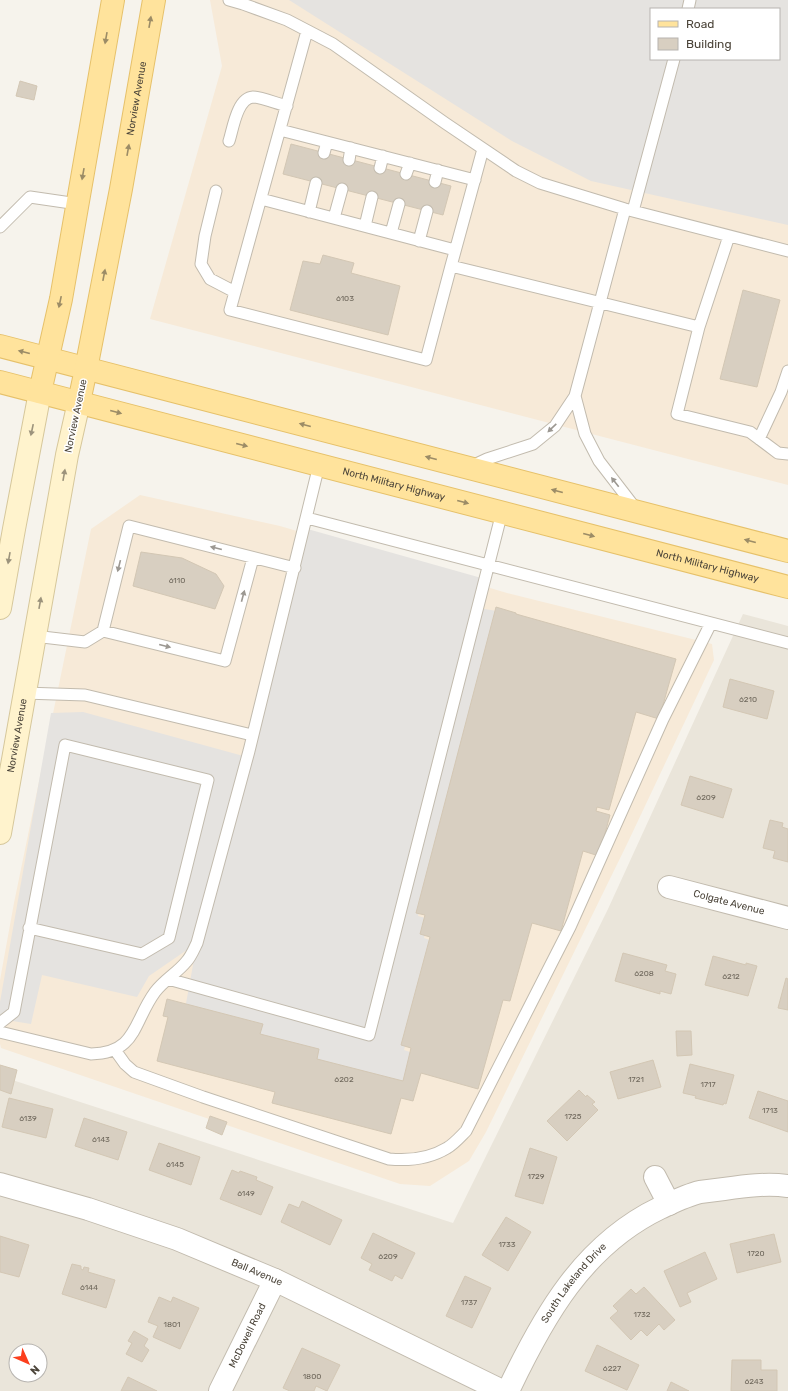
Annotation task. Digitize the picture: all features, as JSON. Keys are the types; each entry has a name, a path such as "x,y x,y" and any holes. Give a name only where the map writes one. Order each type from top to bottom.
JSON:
{"main road":[{"path":"0,608 40,392 61,299 113,0"},
{"name":"Norview Avenue","path":"0,833 67,455 86,369 121,189 154,0"},
{"path":"0,346 788,551"},
{"name":"North Military Highway","path":"0,382 788,587"}],"street":[{"name":"Colgate Avenue","path":"669,887 788,918"},
{"path":"656,1177 669,1204"},
{"name":"Ball Avenue","path":"0,1184 88,1209 177,1239 275,1280 502,1391"},
{"name":"South Lakeland Drive","path":"508,1391 526,1354 572,1279 596,1253 617,1234 647,1214 699,1193 741,1186 788,1186"},
{"name":"McDowell Road","path":"220,1391 275,1280"}],"lane":[{"path":"229,0 287,20 333,44 483,149 516,171 540,183 629,210 788,251"},
{"path":"307,31 230,310 426,360 483,149"},
{"path":"468,468 487,459 533,444 555,426 574,396 600,302 674,60"},
{"path":"230,141 238,110 243,102 252,97 287,106"},
{"path":"280,130 475,180"},
{"path":"324,153 327,142"},
{"path":"349,160 351,148"},
{"path":"380,168 383,156"},
{"path":"406,174 410,163"},
{"path":"435,182 438,170"},
{"path":"309,212 316,183"},
{"path":"334,218 342,189"},
{"path":"216,191 205,236 201,264 210,279 235,292"},
{"path":"0,227 30,197 78,204"},
{"path":"365,226 372,197"},
{"path":"261,199 455,250"},
{"path":"391,233 399,204"},
{"path":"420,241 427,211"},
{"path":"729,236 699,327 677,414 750,432 778,453 788,454"},
{"path":"451,266 699,327"},
{"path":"760,439 781,392 788,371"},
{"path":"574,396 585,434 598,461 639,512"},
{"path":"0,1032 91,1054 101,1054 115,1050 124,1044 135,1031 143,1011 156,991 187,961 197,943 252,735 319,465"},
{"path":"168,979 369,1035 502,512"},
{"path":"307,518 788,643"},
{"path":"34,636 85,642 103,631 129,526 294,568"},
{"path":"103,631 225,661 253,558"},
{"path":"115,1050 125,1064 134,1072 203,1097 389,1159 409,1161 429,1156 448,1148 466,1131 570,927 664,719 711,623"},
{"path":"24,693 86,695 252,735"},
{"path":"0,1022 14,1012 29,928 65,745 208,780 169,938 142,954 29,928"}],"shaded area":[{"path":"210,0 788,0 788,485 150,319 222,66"},
{"path":"289,0 788,0 788,225 591,181 512,141"},
{"path":"140,495 280,526 507,593 712,644 714,660 628,842 486,1132 469,1161 430,1186 400,1184 1,1048 0,980 14,903 91,529"},
{"path":"304,528 485,579 478,608 497,611 418,916 429,919 424,938 433,941 404,1050 413,1053 405,1082 315,1059 185,1009 197,943 149,976 137,997 42,975 31,1024 0,1019 0,1002 51,713 83,712 247,757"},
{"path":"743,614 788,626 788,1391 0,1391 0,1076 453,1223 608,909"}],"building":[{"path":"20,81 37,86 34,100 16,96"},
{"path":"291,144 451,186 443,215 283,174"},
{"path":"323,255 354,263 351,273 400,286 388,335 290,310 303,261 320,264"},
{"path":"743,290 780,300 757,387 720,379"},
{"path":"141,552 182,558 216,574 224,586 215,609 133,586"},
{"path":"496,607 676,659 659,719 636,712 609,810 597,807 596,811 610,815 599,856 583,851 561,931 532,923 510,1001 503,1000 478,1089 421,1073 413,1101 401,1098 391,1134 272,1103 275,1092 157,1061 168,1017 163,1016 167,999 263,1024 260,1034 319,1049 317,1059 403,1081 411,1048 401,1045 430,937 420,934 425,915 416,913"},
{"path":"730,679 774,691 767,719 723,707"},
{"path":"690,776 732,789 723,818 681,805"},
{"path":"770,820 783,823 782,827 788,829 788,862 773,858 775,851 763,848"},
{"path":"623,953 667,965 665,971 676,974 671,994 660,991 660,994 615,981"},
{"path":"713,956 746,965 746,963 757,966 748,996 705,985"},
{"path":"786,978 788,979 788,1010 778,1008"},
{"path":"676,1031 691,1031 692,1055 677,1056"},
{"path":"653,1060 661,1087 618,1099 610,1072"},
{"path":"690,1064 734,1075 726,1104 724,1103 723,1105 695,1098 696,1096 683,1093"},
{"path":"0,1065 17,1070 11,1094 0,1090"},
{"path":"579,1090 586,1097 587,1095 595,1102 592,1104 598,1110 567,1141 547,1121"},
{"path":"758,1091 788,1101 788,1132 749,1118"},
{"path":"9,1098 53,1109 46,1138 2,1127"},
{"path":"210,1116 227,1122 222,1135 206,1128"},
{"path":"84,1118 127,1132 118,1160 75,1146"},
{"path":"159,1143 200,1157 191,1185 149,1170"},
{"path":"530,1148 557,1157 543,1204 515,1196"},
{"path":"232,1170 257,1177 256,1180 273,1187 261,1215 220,1199"},
{"path":"302,1201 342,1220 330,1245 281,1222 289,1204 299,1208"},
{"path":"506,1217 531,1232 508,1271 482,1255"},
{"path":"373,1233 415,1253 402,1279 395,1275 392,1281 369,1270 372,1264 361,1258"},
{"path":"774,1234 781,1262 737,1273 730,1244"},
{"path":"0,1236 29,1245 19,1277 0,1272"},
{"path":"705,1252 717,1279 687,1293 691,1302 680,1307 664,1271"},
{"path":"72,1264 81,1266 81,1269 83,1270 84,1267 89,1268 88,1272 115,1280 106,1308 62,1294"},
{"path":"465,1276 491,1288 472,1328 446,1316"},
{"path":"644,1287 675,1320 664,1330 659,1324 647,1336 641,1330 631,1340 610,1318 618,1311 613,1306 631,1289 636,1294"},
{"path":"159,1297 171,1302 173,1297 199,1308 180,1349 153,1337 158,1326 148,1322"},
{"path":"134,1331 148,1339 144,1346 149,1350 142,1362 126,1354 132,1343 128,1341"},
{"path":"597,1345 639,1365 627,1390 585,1371"},
{"path":"302,1348 340,1365 327,1391 316,1386 314,1391 290,1391 283,1388"},
{"path":"732,1360 761,1360 761,1370 777,1370 777,1391 731,1391"},
{"path":"128,1377 157,1391 121,1391"},
{"path":"671,1382 689,1391 667,1391"}]}
